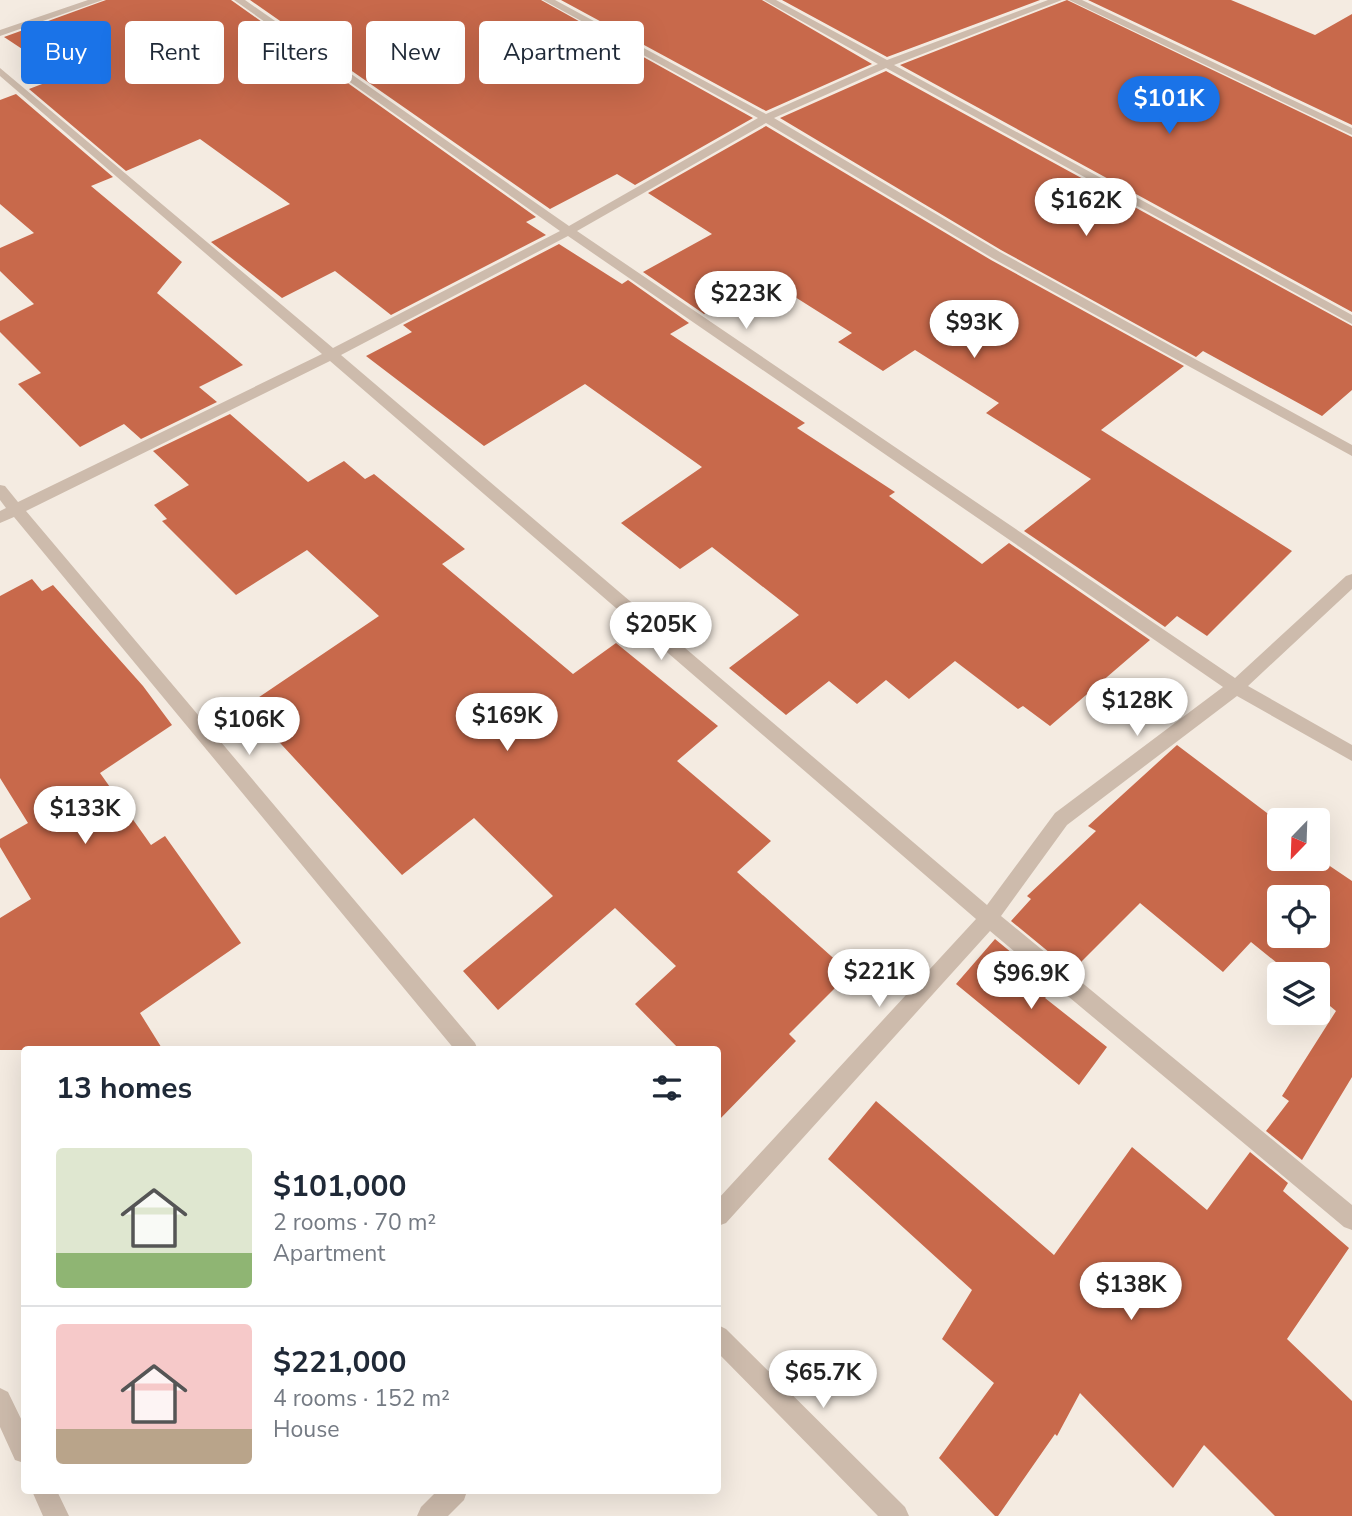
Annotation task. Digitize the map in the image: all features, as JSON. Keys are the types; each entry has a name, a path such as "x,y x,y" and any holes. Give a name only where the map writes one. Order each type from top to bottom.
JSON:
{"street":[{"path":"0,33 98,0"},
{"path":"239,0 569,230 1236,687 1352,754"},
{"path":"548,0 766,118 996,255 1352,451"},
{"path":"769,0 889,63 1352,320"},
{"path":"8,512 331,355 569,230 766,118 889,63 1057,0"},
{"path":"1074,0 1352,132"},
{"path":"0,71 989,918 1352,1219"},
{"path":"0,490 8,512 465,1046"},
{"path":"721,1212 989,918 1061,819 1236,687 1352,580"},
{"path":"721,1340 896,1516"},
{"path":"0,1400 21,1445"},
{"path":"45,1494 56,1516"},
{"path":"430,1516 451,1494"}],"building":[{"path":"106,0 231,0 261,21 238,21 238,84 349,84 536,217 526,222 546,235 391,315 335,271 282,298 211,242 290,204 200,139 126,171 29,89 42,84 111,84 111,21 48,21"},
{"path":"250,0 541,0 579,21 479,21 479,84 644,84 644,57 753,118 635,185 617,174 550,209 371,84 465,84 465,21 366,21 366,81 352,71 352,21 280,21"},
{"path":"561,0 762,0 872,64 766,111 644,45 644,21 600,21"},
{"path":"782,0 1040,0 887,57"},
{"path":"1067,0 1352,137 1352,312 900,65"},
{"path":"1088,0 1231,0 1315,35 1352,14 1352,125"},
{"path":"21,31 21,48 4,37"},
{"path":"886,71 1352,326 1352,390 1322,416 1203,351 1196,357 1001,250 780,118"},
{"path":"16,94 113,177 91,186 182,262 157,293 243,365 199,387 217,402 141,439 124,424 80,447 18,384 41,373 0,332 0,321 34,304 0,271 0,248 34,233 0,204 0,100"},
{"path":"766,126 991,260 1184,366 1101,430 1292,551 1207,636 1177,616 1165,627 1024,531 1091,479 986,413 999,403 915,350 883,371 838,342 852,333 765,278 704,314 643,272 712,234 648,193"},
{"path":"559,244 622,284 628,280 689,323 670,334 805,423 797,428 895,492 889,496 982,564 1009,543 1150,640 1050,726 1023,706 1018,709 955,661 909,699 886,680 857,704 829,681 786,715 729,668 799,615 712,547 680,569 621,523 702,467 585,384 484,446 366,356 412,332 403,325"},
{"path":"230,414 308,482 344,461 365,479 374,474 465,549 442,564 573,674 616,643 718,726 677,761 771,841 737,872 850,973 789,1034 796,1041 721,1118 721,1046 676,1046 635,1004 676,966 615,908 498,1010 463,971 553,896 474,818 402,875 246,706 379,616 307,550 236,595 162,521 167,519 154,505 189,485 153,451"},
{"path":"32,579 42,591 53,585 143,686 172,725 100,773 151,845 165,836 241,943 140,1013 161,1046 21,1046 21,1050 0,1050 0,918 31,899 0,847 0,839 28,823 0,778 0,596"},
{"path":"1177,745 1267,813 1267,872 1330,872 1330,866 1352,881 1352,1077 1302,1160 1266,1131 1289,1101 1282,1096 1327,1025 1330,1025 1336,1011 1330,1006 1330,962 1276,962 1251,942 1223,972 1140,903 1072,971 1011,921 1031,899 1027,896 1096,831 1088,826"},
{"path":"995,939 1054,988 1045,998 1107,1047 1079,1085 956,984"},
{"path":"876,1101 1054,1255 1132,1147 1207,1210 1250,1152 1288,1183 1283,1191 1349,1248 1287,1339 1352,1401 1352,1516 1275,1516 1204,1445 1173,1488 1080,1393 1057,1436 1055,1434 998,1516 995,1516 939,1458 994,1383 942,1339 972,1290 828,1159"}]}
